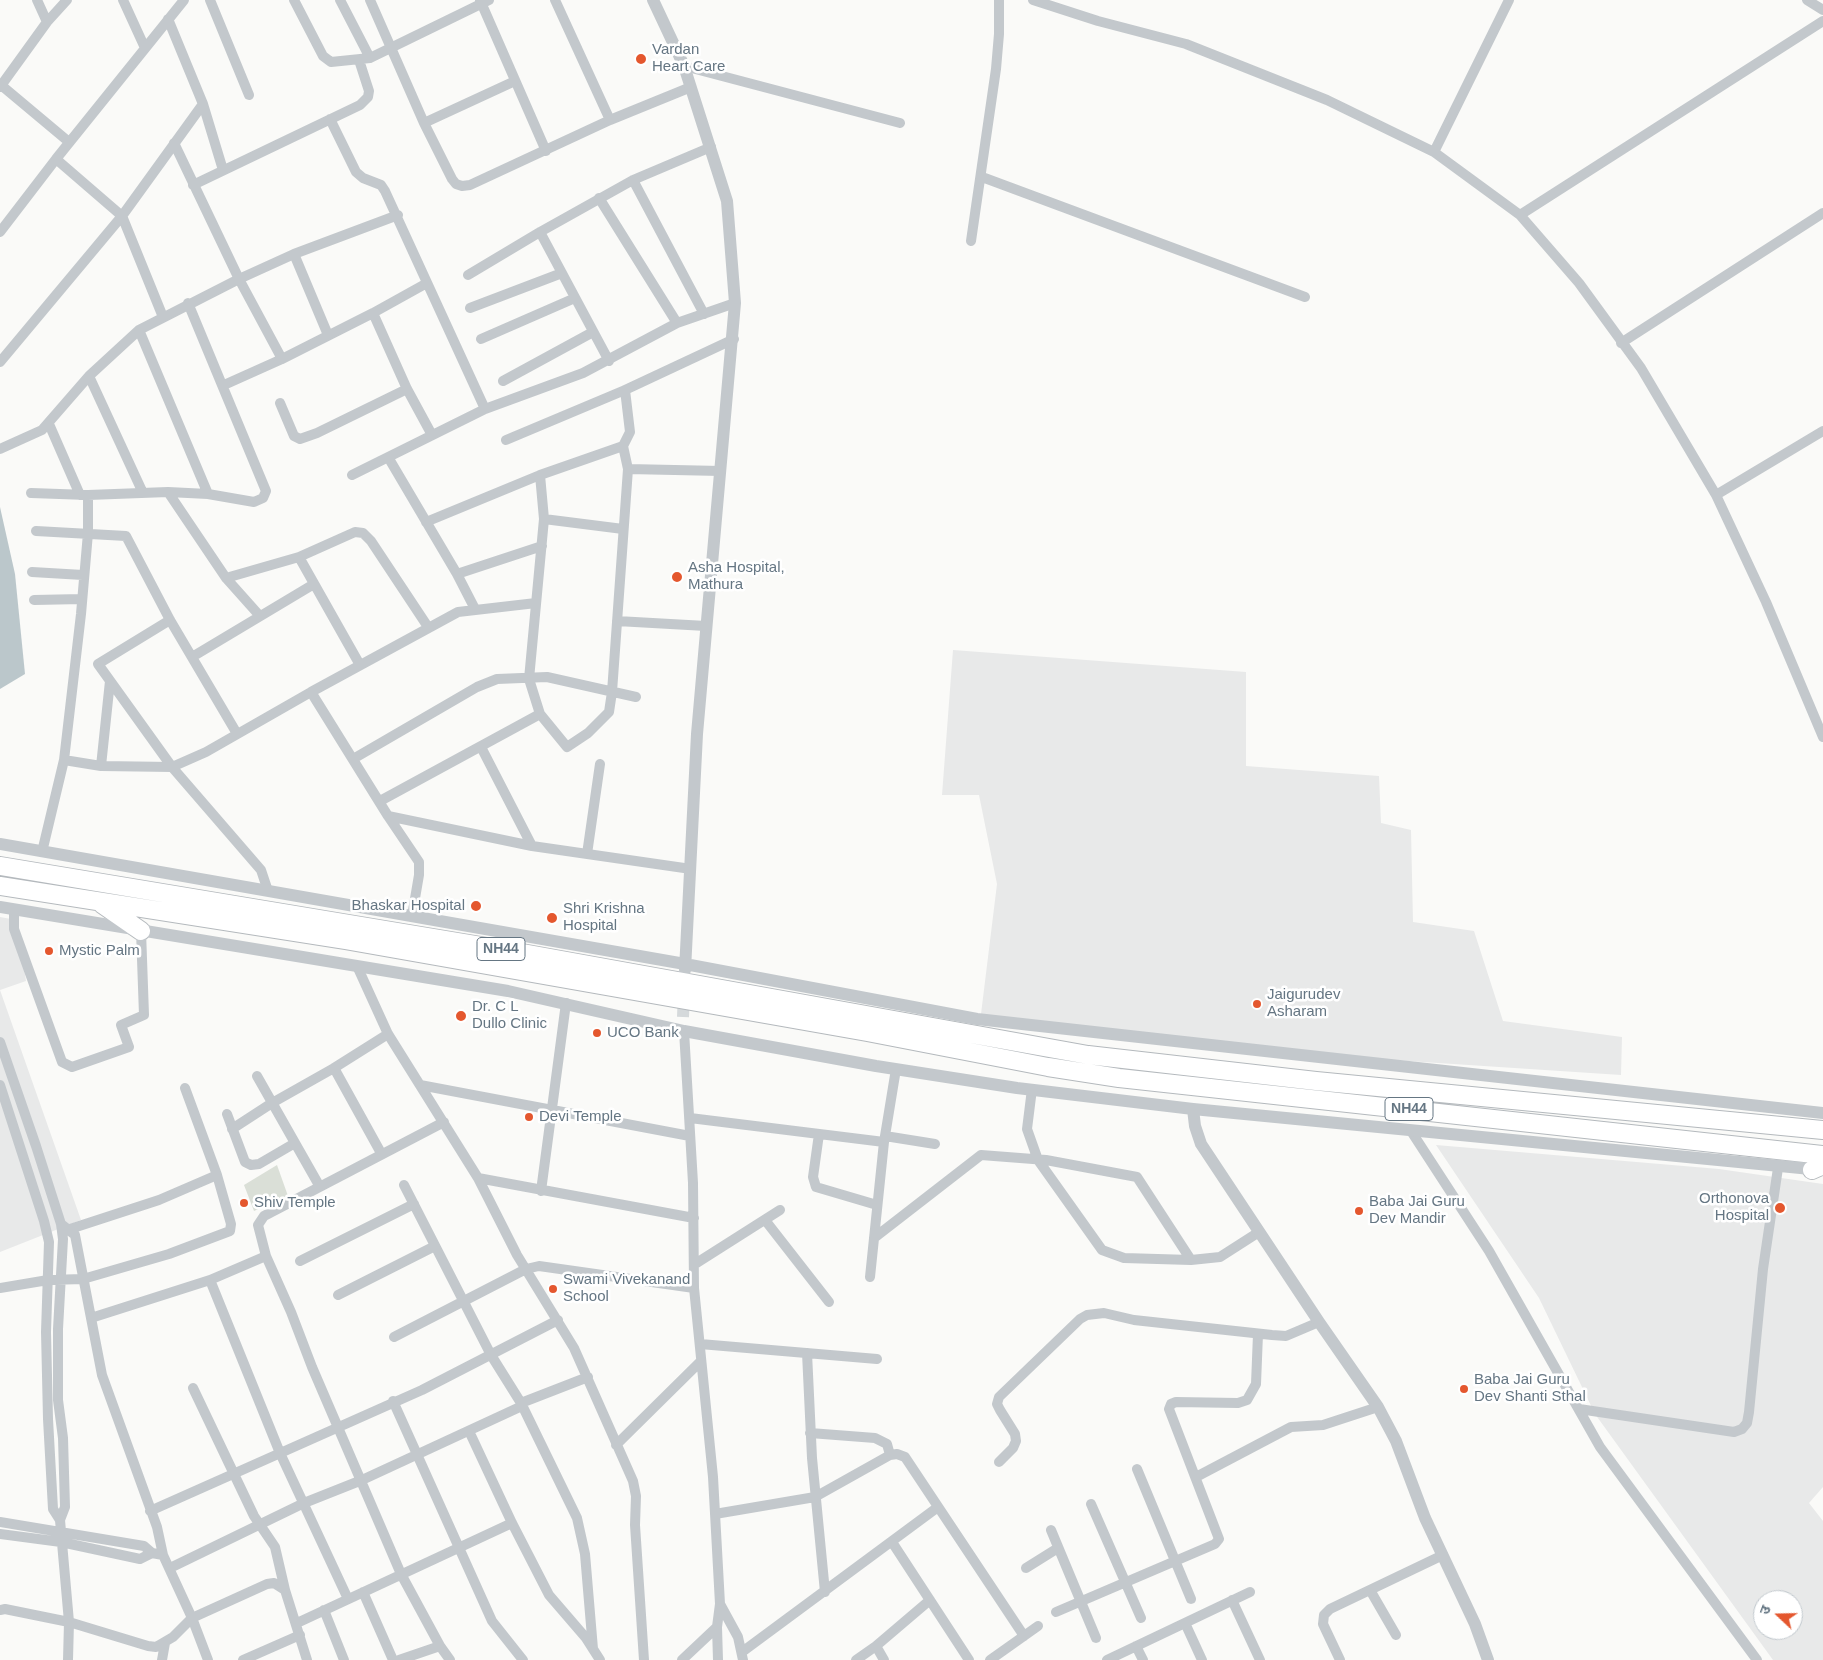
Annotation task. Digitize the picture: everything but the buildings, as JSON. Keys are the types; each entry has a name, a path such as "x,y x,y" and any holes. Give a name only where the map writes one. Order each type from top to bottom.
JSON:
{"highway":[{"name":"NH44","path":"0,866 515,951 1088,1055 1316,1081 1823,1130"},
{"name":"NH44","path":"0,886 346,940 645,992 1048,1067 1110,1076 1823,1155"},
{"path":"98,902 141,931"}],"street":[{"path":"37,0 47,22"},
{"path":"67,0 47,22 1,86 69,142"},
{"path":"123,0 145,48"},
{"path":"0,232 56,158 184,0"},
{"path":"210,0 249,96"},
{"path":"294,0 326,60 331,62 370,58 484,1 515,80 546,151"},
{"path":"340,0 370,58"},
{"path":"370,0 424,123 452,178 456,184 462,186 470,185 610,120 691,87"},
{"path":"555,0 610,120"},
{"path":"653,0 684,66 711,147 726,201 735,303 734,338 697,734 685,967"},
{"path":"971,241 982,177 997,60 999,0"},
{"path":"1033,0 1212,54 1327,100 1434,152 1520,215 1573,276 1641,368 1716,495 1766,602 1823,737"},
{"path":"1434,152 1509,0"},
{"path":"1807,0 1823,10"},
{"path":"168,19 203,104 223,170"},
{"path":"1520,215 1823,21"},
{"path":"193,185 360,105 368,97 368,84 359,60"},
{"path":"684,66 900,123"},
{"path":"424,123 515,80"},
{"path":"0,362 122,216 203,104"},
{"path":"330,119 351,165 363,178 381,185 398,215 485,409"},
{"path":"174,143 239,278 282,359"},
{"path":"468,275 633,180 711,147"},
{"path":"56,158 122,216 163,317"},
{"path":"982,177 1305,297"},
{"path":"633,180 704,314"},
{"path":"599,198 677,324"},
{"path":"1621,343 1823,213"},
{"path":"0,449 33,435 49,424 89,376 139,330 239,278 294,254 398,215"},
{"path":"540,232 609,361"},
{"path":"294,254 328,335"},
{"path":"470,308 562,273"},
{"path":"224,384 282,359 374,313 427,283"},
{"path":"481,340 575,298"},
{"path":"31,493 84,495 168,492 208,494 254,502 263,498 266,491 224,384 188,303"},
{"path":"352,475 485,409 583,373 677,324 735,303"},
{"path":"374,313 407,389 432,436"},
{"path":"139,330 208,494"},
{"path":"503,381 593,332"},
{"path":"506,440 625,390 734,338"},
{"path":"89,376 143,493"},
{"path":"280,402 294,436 300,439 312,436 407,389"},
{"path":"540,475 544,519 528,679 540,714 567,747 588,733 609,712 628,469 623,446 630,432 625,390"},
{"path":"42,852 64,760 88,533 84,495 49,424"},
{"path":"1716,495 1823,431"},
{"path":"426,522 540,475 623,446"},
{"path":"388,457 457,574 474,609"},
{"path":"628,469 721,471"},
{"path":"168,492 226,578 259,615"},
{"path":"544,519 624,530"},
{"path":"36,531 126,536 170,620 236,732"},
{"path":"226,578 299,557 355,532 363,533 428,627"},
{"path":"457,574 542,546"},
{"path":"299,557 360,665"},
{"path":"32,572 83,575"},
{"path":"192,657 259,615 314,584"},
{"path":"34,600 82,599"},
{"path":"64,760 101,766 172,767 206,752 236,732 458,612 536,603"},
{"path":"170,620 98,664 172,767 261,870 268,892"},
{"path":"617,621 706,626"},
{"path":"353,758 477,687 497,679 547,677 636,697"},
{"path":"101,766 110,681"},
{"path":"312,692 388,816 419,862 419,875 412,916"},
{"path":"380,801 540,714"},
{"path":"481,747 532,846"},
{"path":"587,854 600,764"},
{"path":"388,816 532,846 691,869"},
{"path":"0,844 977,1018 1823,1113"},
{"path":"0,907 357,966 566,1004 684,1031 896,1069 1032,1089 1193,1109 1619,1150 1778,1168 1819,1168"},
{"path":"14,910 14,929 62,1062 72,1067 129,1047 121,1025 144,1015 141,931"},
{"path":"357,966 388,1034 478,1178 509,1241 558,1320 588,1377 632,1481 636,1496 635,1525 644,1660"},
{"path":"541,1191 566,1004"},
{"path":"683,1017 690,1118 694,1218 694,1288 715,1514 720,1604 717,1626 718,1660"},
{"path":"232,1129 388,1034"},
{"path":"0,1042 66,1227 58,1329 58,1400 63,1438 65,1507 60,1520 69,1622 68,1660"},
{"path":"334,1068 381,1153"},
{"path":"870,1277 884,1139 896,1069"},
{"path":"257,1076 320,1187"},
{"path":"0,1085 49,1242 46,1342 54,1509 60,1520"},
{"path":"420,1085 690,1136"},
{"path":"0,1288 48,1280 84,1279 169,1254 229,1233 231,1224 217,1175 185,1088"},
{"path":"1032,1089 1027,1129 1038,1160 1102,1250 1124,1258 1191,1260 1220,1257 1259,1232"},
{"path":"1193,1109 1200,1144 1378,1407 1396,1441 1425,1518 1475,1624 1488,1660"},
{"path":"227,1114 245,1162 251,1165 259,1164 295,1143"},
{"path":"690,1118 819,1134 935,1144"},
{"path":"444,1122 381,1153 264,1216 260,1221 259,1232 266,1256 401,1574 440,1646 450,1660"},
{"path":"1411,1131 1489,1251 1600,1446 1758,1660"},
{"path":"819,1134 813,1176 816,1187 877,1205"},
{"path":"21,1150 36,1146"},
{"path":"874,1238 981,1154 1038,1160 1137,1177 1191,1260"},
{"path":"1579,1409 1734,1432 1742,1429 1747,1423 1763,1269 1778,1168"},
{"path":"66,1227 159,1200 217,1175"},
{"path":"478,1178 694,1218"},
{"path":"404,1186 491,1356 521,1405 581,1529 586,1554 593,1649"},
{"path":"300,1261 414,1204"},
{"path":"695,1264 780,1210"},
{"path":"765,1220 829,1302"},
{"path":"66,1227 75,1235 102,1375 150,1511 163,1555 192,1618 208,1660"},
{"path":"338,1295 435,1246"},
{"path":"91,1318 210,1280 266,1256"},
{"path":"394,1337 526,1269 548,1265 694,1288"},
{"path":"210,1280 280,1453 348,1599"},
{"path":"999,1462 1013,1448 1016,1441 1015,1434 997,1404 1000,1397 1080,1319 1104,1313 1134,1320 1286,1336 1319,1322"},
{"path":"150,1511 233,1475 491,1356 558,1320"},
{"path":"1056,1612 1215,1544 1219,1539 1170,1417 1170,1404 1176,1402 1238,1403 1247,1400 1256,1384 1258,1334"},
{"path":"700,1344 877,1358"},
{"path":"807,1353 814,1497 825,1592"},
{"path":"616,1445 701,1361"},
{"path":"170,1568 304,1503 362,1480 521,1405 588,1377"},
{"path":"193,1388 258,1525 275,1547 285,1590 307,1660"},
{"path":"393,1401 416,1456 492,1621 523,1660"},
{"path":"1196,1478 1291,1427 1323,1425 1378,1407"},
{"path":"469,1431 512,1523 550,1595 600,1660"},
{"path":"810,1433 875,1438 887,1444 890,1455"},
{"path":"50,1441 63,1438"},
{"path":"715,1514 814,1497 890,1455 897,1454 905,1458 1024,1636"},
{"path":"1137,1469 1191,1599"},
{"path":"1091,1504 1124,1583 1141,1618"},
{"path":"720,1604 738,1637 743,1656 938,1507"},
{"path":"0,1522 140,1559 152,1554 163,1555"},
{"path":"296,1623 512,1523"},
{"path":"1050,1530 1096,1638"},
{"path":"0,1534 61,1537"},
{"path":"892,1542 969,1660"},
{"path":"1026,1568 1058,1548"},
{"path":"1340,1660 1326,1633 1323,1624 1324,1615 1330,1609 1443,1555"},
{"path":"0,1610 5,1609 69,1622 156,1647 165,1643 192,1618 267,1584 280,1585 285,1590"},
{"path":"1370,1590 1396,1635"},
{"path":"364,1592 393,1660"},
{"path":"1107,1660 1250,1592"},
{"path":"856,1660 876,1646 930,1600"},
{"path":"1232,1600 1260,1660"},
{"path":"324,1610 344,1660"},
{"path":"1185,1623 1202,1660"},
{"path":"682,1660 717,1626"},
{"path":"990,1660 1038,1626"},
{"path":"242,1660 300,1635"},
{"path":"162,1660 165,1643"},
{"path":"399,1660 440,1646"},
{"path":"876,1646 884,1660"},
{"path":"1136,1646 1143,1660"}],"shaded area":[{"path":"0,507 15,574 25,674 0,689"},
{"path":"953,650 1246,672 1246,766 1379,776 1381,823 1411,830 1413,922 1474,931 1503,1021 1622,1037 1621,1075 1301,1054 981,1014 997,884 979,795 942,795"},
{"path":"0,917 17,920 26,981 0,990"},
{"path":"0,990 81,1220 0,1252"},
{"path":"1436,1145 1719,1169 1823,1184 1823,1487 1809,1503 1823,1521 1823,1660 1773,1660 1759,1640 1803,1640 1803,1590 1753,1590 1753,1632 1595,1414 1539,1298"},
{"path":"277,1165 288,1196 254,1211 244,1185"}],"tunnel":[{"path":"683,1017 684,992"}],"place":[{"name":"Vardan Heart Care","path":"641,59"},
{"name":"Asha Hospital, Mathura","path":"677,577"},
{"name":"Bhaskar Hospital","path":"476,906"},
{"name":"Shri Krishna Hospital","path":"552,918"},
{"name":"Mystic Palm","path":"49,951"},
{"name":"Jaigurudev Asharam","path":"1257,1004"},
{"name":"Dr. C L Dullo Clinic","path":"461,1016"},
{"name":"UCO Bank","path":"597,1033"},
{"name":"Devi Temple","path":"529,1117"},
{"name":"Shiv Temple","path":"244,1203"},
{"name":"Orthonova Hospital","path":"1780,1208"},
{"name":"Baba Jai Guru Dev Mandir","path":"1359,1211"},
{"name":"Swami Vivekanand School","path":"553,1289"},
{"name":"Baba Jai Guru Dev Shanti Sthal","path":"1464,1389"}]}
